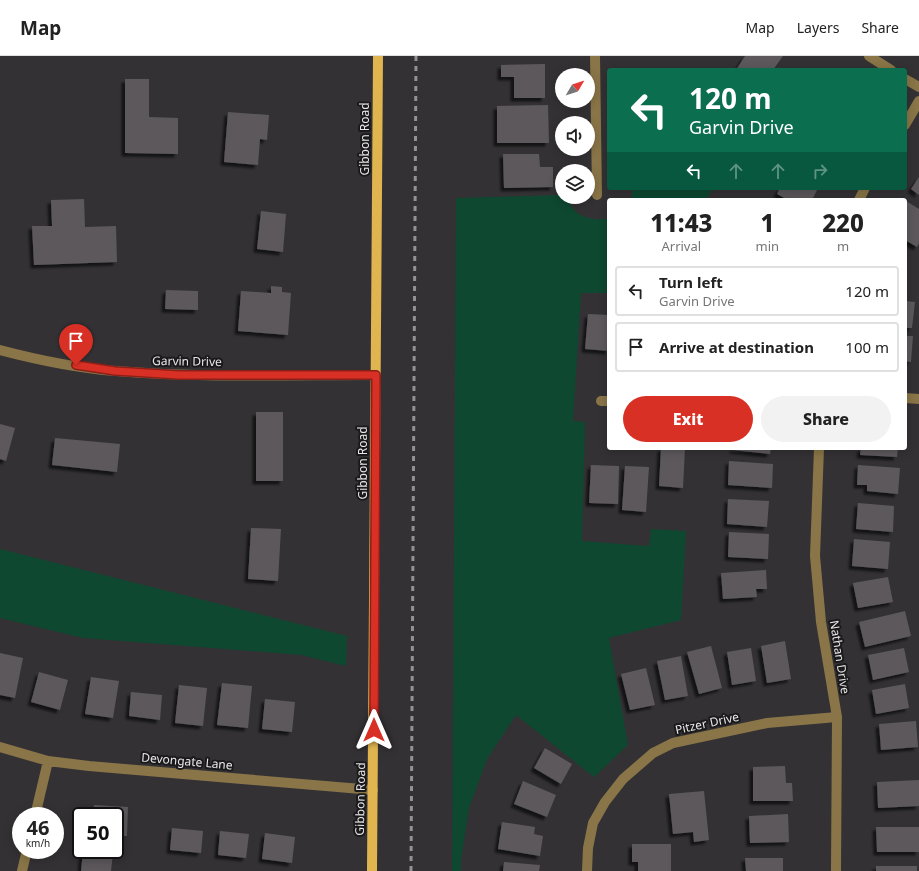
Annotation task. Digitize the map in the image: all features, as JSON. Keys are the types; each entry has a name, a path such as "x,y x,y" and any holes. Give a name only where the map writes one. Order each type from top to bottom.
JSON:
{"main road":[{"name":"Gibbon Road","path":"372,871 378,56"}],"street":[{"path":"595,56 598,195"},
{"path":"869,56 888,68"},
{"path":"907,80 919,87"},
{"path":"907,122 919,101"},
{"name":"Garvin Drive","path":"0,350 50,362 115,371 179,375 376,375"},
{"path":"907,398 919,399"},
{"name":"Nathan Drive","path":"819,450 815,556 821,622 837,717 836,871"},
{"name":"Pitzer Drive","path":"588,871 588,848 593,823 605,802 623,779 653,754 673,743 767,723 837,717"},
{"name":"Devongate Lane","path":"0,747 48,761 89,766 373,790"},
{"path":"37,807 48,761"},
{"path":"22,871 25,859"}],"green space":[{"path":"633,190 712,190 707,198 631,198"},
{"path":"555,195 555,204 570,204 575,211 587,218 607,218 607,293 581,293 573,421 585,422 582,541 649,546 651,529 686,531 681,620 609,638 628,745 594,777 516,715 487,759 469,808 461,860 461,871 452,871 456,198"},
{"path":"0,549 347,636 346,666 301,655 83,638 0,618"}],"building":[{"path":"745,56 783,56 774,68 737,68"},
{"path":"545,64 545,98 514,98 514,77 501,77 501,65"},
{"path":"125,79 149,79 149,117 178,118 178,154 125,153"},
{"path":"548,105 549,143 497,143 497,106"},
{"path":"228,112 269,115 267,140 260,139 258,165 224,162"},
{"path":"503,154 539,154 540,167 553,167 553,187 504,188"},
{"path":"919,177 919,195 911,189"},
{"path":"779,190 817,190 813,198 784,198 777,194"},
{"path":"84,199 85,227 116,226 117,262 34,265 32,226 52,226 51,200"},
{"path":"907,202 919,209 919,243 917,247 907,241"},
{"path":"261,211 286,214 283,252 257,249"},
{"path":"271,286 282,287 282,292 291,293 288,335 238,331 241,291 271,293"},
{"path":"166,290 198,291 198,310 165,309"},
{"path":"907,301 915,302 912,328 907,328"},
{"path":"588,314 607,315 607,351 585,349"},
{"path":"907,336 913,336 911,362 907,361"},
{"path":"256,412 283,412 283,481 256,481"},
{"path":"0,424 15,428 6,461 0,459"},
{"path":"55,438 120,444 117,472 52,465"},
{"path":"661,450 685,450 683,488 659,486"},
{"path":"733,450 771,450 770,454"},
{"path":"861,450 898,450 897,457 860,455"},
{"path":"729,461 773,464 772,488 728,485"},
{"path":"591,465 619,466 618,504 589,503"},
{"path":"858,465 900,468 898,494 867,491 867,485 857,485"},
{"path":"625,466 649,467 646,512 622,510"},
{"path":"728,499 769,501 767,527 727,524"},
{"path":"858,503 894,506 893,532 856,529"},
{"path":"251,528 281,529 278,581 248,579"},
{"path":"729,532 769,534 768,559 728,557"},
{"path":"854,539 890,542 888,569 852,566"},
{"path":"766,570 767,589 756,589 757,597 723,599 721,573"},
{"path":"888,577 893,602 858,608 853,583"},
{"path":"905,611 911,636 865,647 859,622"},
{"path":"785,641 791,679 767,683 761,646"},
{"path":"711,646 722,688 699,694 687,652"},
{"path":"751,648 756,681 732,685 727,652"},
{"path":"904,648 909,672 873,680 868,655"},
{"path":"0,653 23,658 15,698 0,695"},
{"path":"681,656 688,696 665,700 657,661"},
{"path":"646,668 655,705 630,710 621,674"},
{"path":"39,672 68,680 60,710 31,702"},
{"path":"91,677 119,681 113,718 85,714"},
{"path":"222,683 252,686 248,728 217,725"},
{"path":"905,684 909,708 876,714 872,690"},
{"path":"179,685 207,688 203,726 175,723"},
{"path":"131,692 162,695 160,720 129,716"},
{"path":"265,699 295,702 292,732 262,729"},
{"path":"916,721 918,747 881,750 879,724"},
{"path":"545,748 572,764 561,784 534,768"},
{"path":"785,766 786,783 792,783 793,801 753,801 753,767"},
{"path":"919,780 919,806 878,808 877,782"},
{"path":"523,781 556,795 547,817 514,804"},
{"path":"704,791 709,840 694,842 693,832 673,834 669,794"},
{"path":"94,805 128,807 127,836 124,836 124,807 94,807"},
{"path":"788,814 789,842 750,843 749,816"},
{"path":"502,822 535,827 534,834 543,836 540,856 498,849"},
{"path":"876,827 919,827 919,852 877,852"},
{"path":"172,828 203,831 201,853 170,850"},
{"path":"220,831 249,834 246,858 218,855"},
{"path":"265,833 295,837 292,863 262,859"},
{"path":"632,844 671,844 671,871 638,871 638,862 632,862"},
{"path":"745,858 783,858 783,871 746,871"},
{"path":"82,859 112,859 111,871 81,871"},
{"path":"504,862 540,865 539,871 503,871"},
{"path":"876,866 917,866 917,871 876,871"}],"railway":[{"path":"411,871 416,56"}],"route":[{"path":"76,365 115,371 179,375 376,375 374,730"}]}
